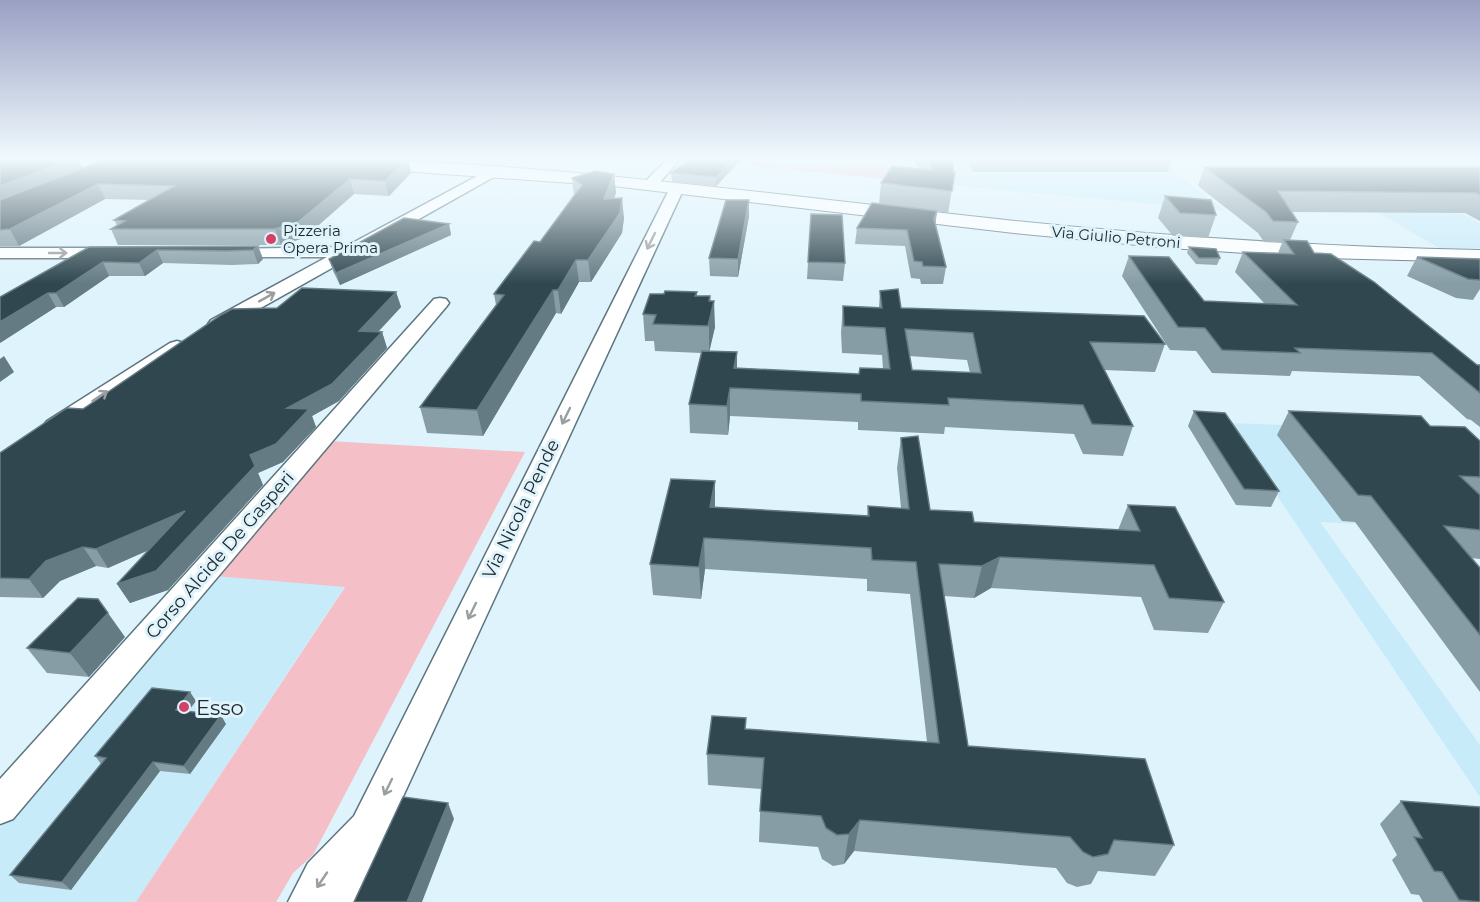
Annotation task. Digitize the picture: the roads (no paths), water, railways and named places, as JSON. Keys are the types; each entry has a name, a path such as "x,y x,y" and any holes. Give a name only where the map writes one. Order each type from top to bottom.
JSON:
{"street":[{"path":"36,439 163,354 442,200"},
{"name":"Via Nicola Pende","path":"345,902 356,879 368,829 671,200"},
{"name":"Via Giulio Petroni","path":"782,200 1060,232 1223,247 1353,255 1480,256"},
{"path":"209,252 349,252"},
{"path":"0,253 128,253"},
{"name":"Corso Alcide De Gasperi","path":"0,806 440,303"},
{"name":"Via Nicola Pende","path":"309,902 322,877 368,829"}],"place":[{"name":"Pizzeria Opera Prima","path":"271,239"},
{"name":"Esso","path":"184,707"}]}
